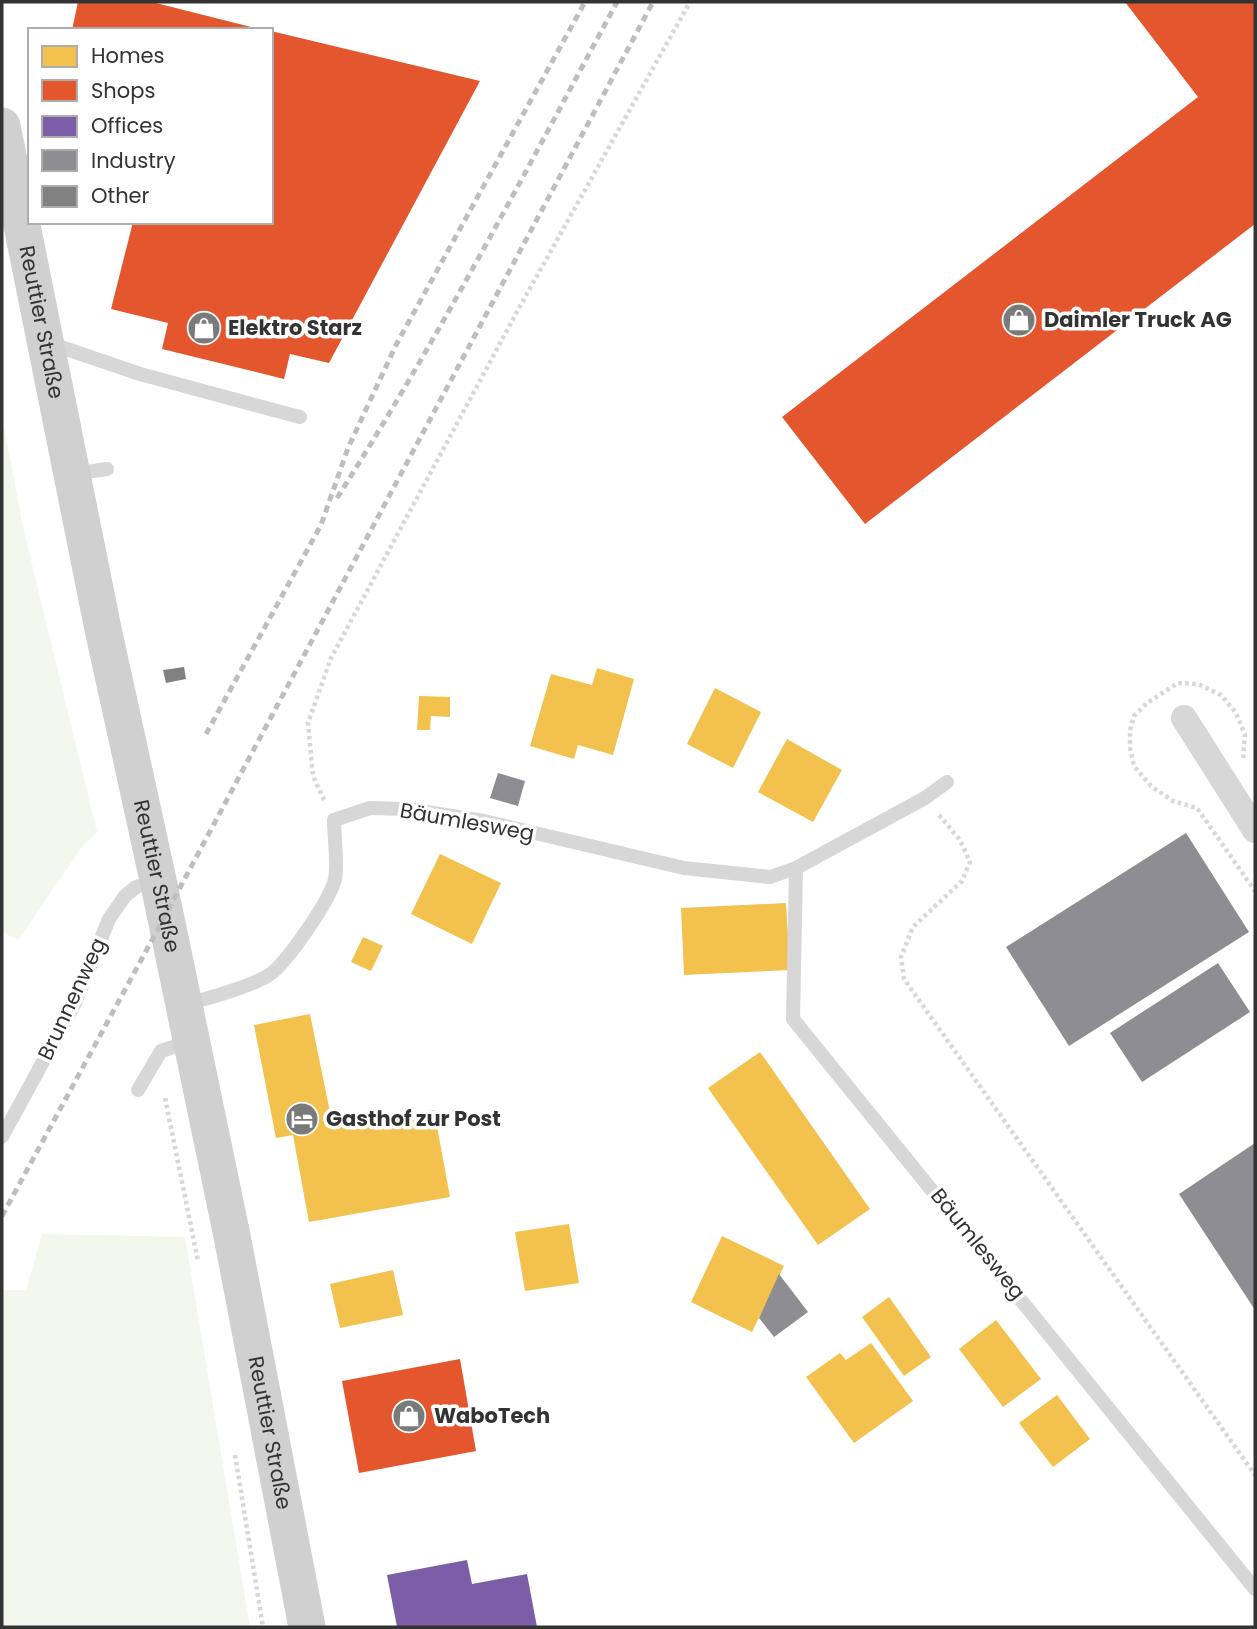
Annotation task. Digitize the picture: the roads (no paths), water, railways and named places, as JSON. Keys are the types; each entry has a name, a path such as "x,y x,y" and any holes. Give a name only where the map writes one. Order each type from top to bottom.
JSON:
{"main road":[{"name":"Reuttier Straße","path":"2,126 71,474 158,880 176,1007 192,1041 307,1627"}],"street":[{"path":"1184,718 1255,830"}],"lane":[{"path":"45,342 140,374 300,417"},
{"path":"71,474 107,469"},
{"name":"Bäumlesweg","path":"176,1007 212,998 268,976 281,965 312,926 335,879 334,820 369,808 407,809 484,821 684,868 769,877 796,868 925,798 947,782"},
{"name":"Bäumlesweg","path":"796,868 793,1019 1255,1589"},
{"name":"Brunnenweg","path":"2,1137 75,1003 109,919 125,896 136,887 158,880"},
{"path":"138,1090 161,1051 192,1041"}],"railway":[{"path":"206,734 321,525 348,448 396,345 585,2"},
{"path":"337,498 447,315 617,2"},
{"path":"2,1216 653,2"}],"place":[{"name":"Daimler Truck AG","path":"1019,320"},
{"name":"Elektro Starz","path":"204,328"},
{"name":"Gasthof zur Post","path":"302,1119"},
{"name":"WaboTech","path":"409,1416"}]}
